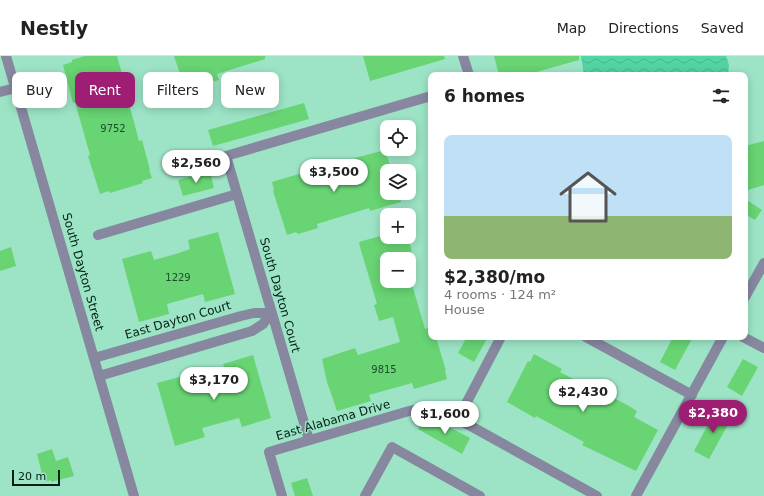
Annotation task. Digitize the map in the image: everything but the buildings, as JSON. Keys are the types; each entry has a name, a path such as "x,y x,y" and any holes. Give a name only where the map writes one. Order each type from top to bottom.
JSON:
{"street":[{"path":"463,56 467,72"},
{"name":"South Dayton Street","path":"5,62 12,79"},
{"path":"0,92 12,89"},
{"name":"South Dayton Court","path":"309,440 226,156 428,97"},
{"name":"South Dayton Street","path":"22,108 134,496"},
{"path":"98,235 237,194"},
{"path":"748,292 764,263"},
{"path":"99,376 255,330 263,324 271,313"},
{"name":"East Dayton Court","path":"94,358 247,314 271,313"},
{"path":"212,324 218,342"},
{"path":"458,419 499,340"},
{"path":"592,340 692,394"},
{"path":"636,496 721,340"},
{"path":"748,340 764,348"},
{"name":"East Alabama Drive","path":"282,496 269,452 418,409 428,408 439,410 458,419 597,496"},
{"path":"365,496 392,447 480,496"}],"water":[{"path":"581,56 726,56 729,65 728,72 584,72"}]}
